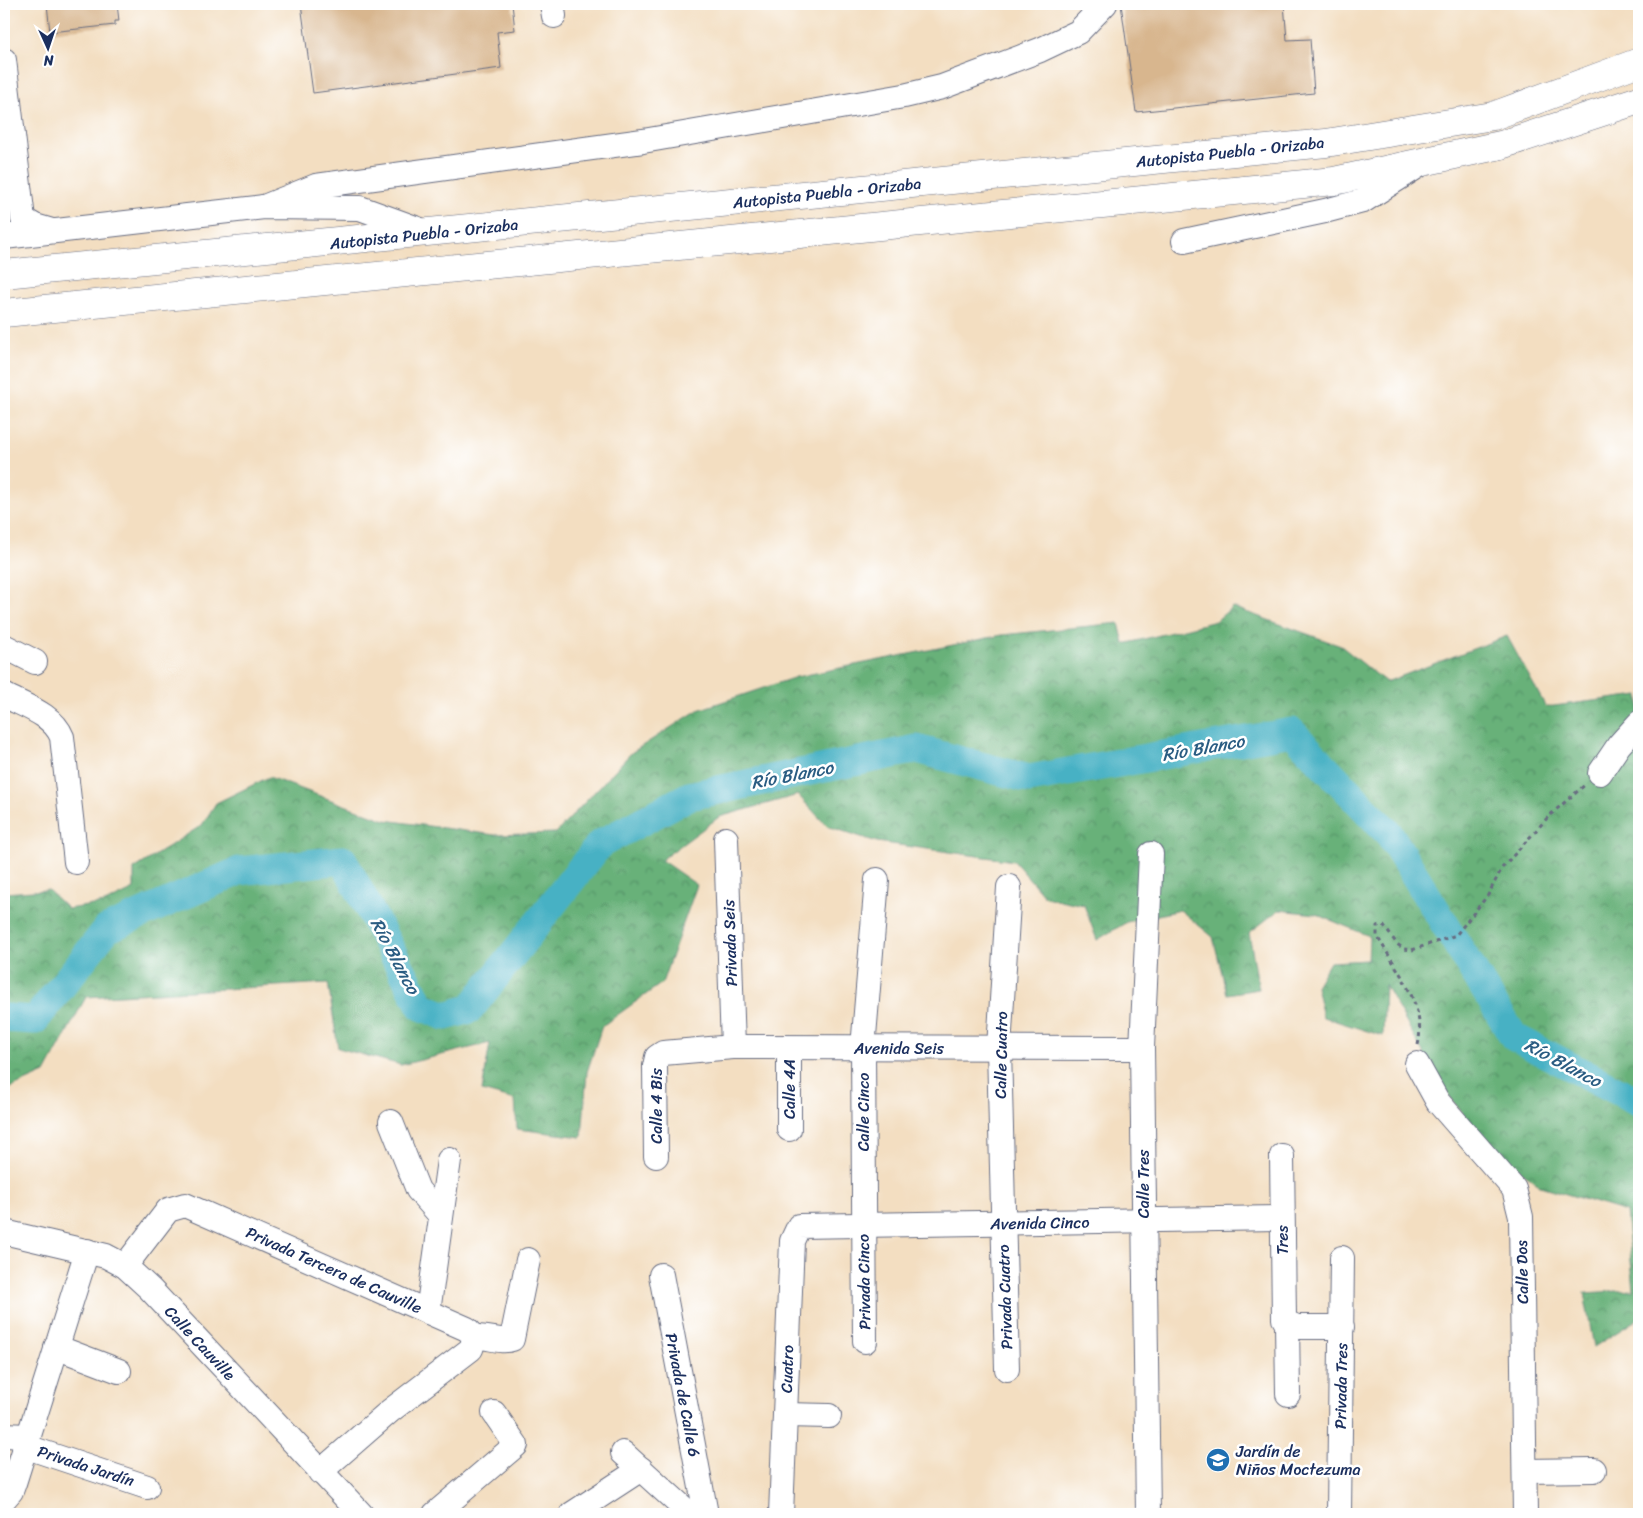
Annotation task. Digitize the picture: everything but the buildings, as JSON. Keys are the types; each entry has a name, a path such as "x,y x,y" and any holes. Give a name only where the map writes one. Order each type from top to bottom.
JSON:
{"highway":[{"name":"Autopista Puebla - Orizaba","path":"4,274 1326,143 1493,116 1639,62"},
{"path":"4,314 1334,181 1501,146 1639,100"}],"street":[{"path":"264,207 316,186 644,141 894,98 933,89 1040,50 1078,32 1105,4"},
{"path":"4,60 24,219 28,224 40,228 64,232"},
{"path":"1184,242 1325,212 1363,201 1424,162"},
{"path":"4,237 64,232 264,207 360,208 430,233"},
{"path":"4,646 35,662"},
{"path":"4,695 49,719 58,726 62,737 76,862"},
{"path":"1600,773 1620,745 1639,724"},
{"name":"Privada Seis","path":"726,839 733,1047"},
{"name":"Calle Tres","path":"1148,1514 1142,1048 1151,854"},
{"name":"Calle Cinco","path":"863,1224 863,1048 877,880"},
{"name":"Calle Cuatro","path":"1003,1224 999,1048 1009,887"},
{"name":"Avenida Seis","path":"657,1057 663,1053 733,1047 789,1049 1142,1048"},
{"name":"Calle 4A","path":"789,1049 789,1129"},
{"name":"Calle 4 Bis","path":"656,1156 655,1066 657,1057"},
{"name":"Calle Dos","path":"1417,1064 1438,1102 1514,1189 1519,1201 1522,1217 1525,1514"},
{"path":"390,1122 418,1190 441,1216"},
{"name":"Tres","path":"1282,1156 1283,1291 1284,1319 1287,1323"},
{"name":"Privada Tercera de Cauville","path":"125,1266 168,1210 184,1205 428,1312 449,1160"},
{"name":"Avenida Cinco","path":"799,1226 1282,1218"},
{"name":"Privada Cinco","path":"863,1224 865,1341"},
{"name":"Privada Cuatro","path":"1003,1224 1007,1369"},
{"name":"Cuatro","path":"781,1514 792,1241 799,1226"},
{"name":"Calle Cauville","path":"4,1232 106,1256 125,1266 150,1289 361,1514"},
{"path":"5,1498 14,1483 87,1251"},
{"name":"Privada Tres","path":"1339,1514 1342,1258"},
{"path":"474,1337 486,1336 506,1341 512,1340 528,1260"},
{"name":"Privada de Calle 6","path":"661,1275 706,1514"},
{"path":"428,1312 468,1329 474,1337"},
{"path":"1288,1394 1287,1323 1297,1327 1342,1327"},
{"path":"320,1472 390,1411 471,1349 474,1337"},
{"path":"56,1347 119,1371"},
{"path":"435,1514 516,1445 494,1413"},
{"path":"785,1415 829,1416"},
{"name":"Privada Jardín","path":"4,1435 26,1441 147,1487"},
{"path":"623,1453 690,1514"},
{"path":"572,1514 641,1469"},
{"path":"1524,1471 1594,1470"}],"path":[{"path":"1417,1064 1415,1058 1420,1018 1377,936 1377,926 1383,926 1397,944 1404,949 1412,950 1456,935 1488,895 1502,868 1532,834 1550,815 1600,773"}],"green space":[{"path":"1232,607 1341,646 1386,682 1507,636 1546,707 1639,695 1639,1318 1594,1347 1584,1293 1634,1290 1626,1212 1540,1186 1481,1139 1444,1089 1385,985 1383,1036 1323,1017 1316,986 1330,962 1368,960 1369,936 1316,914 1279,910 1249,933 1259,989 1227,994 1213,937 1180,910 1127,922 1097,940 1084,905 1045,897 1014,861 877,842 827,826 798,795 719,817 661,860 697,885 662,983 602,1026 587,1072 582,1137 517,1129 515,1100 482,1091 490,1043 401,1065 338,1048 328,983 86,997 45,1073 4,1091 4,893 48,890 68,909 105,903 134,889 134,869 202,825 216,803 269,777 385,820 495,835 556,833 631,753 698,710 796,677 1002,635 1119,623 1124,644 1216,621"}],"waterway":[{"name":"Río Blanco","path":"4,1018 35,1020 107,929 239,871 343,860 421,1006 445,1016 470,1009 600,844 689,796 917,749 1029,779 1292,732 1390,835 1514,1037 1639,1102"}],"place":[{"name":"Jardín de Niños Moctezuma","path":"1218,1460"}]}
